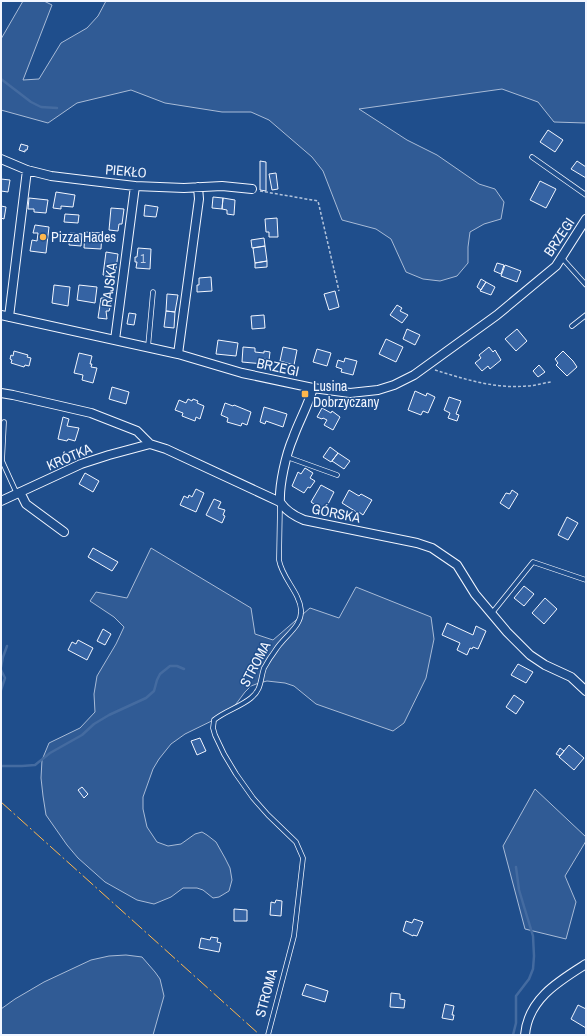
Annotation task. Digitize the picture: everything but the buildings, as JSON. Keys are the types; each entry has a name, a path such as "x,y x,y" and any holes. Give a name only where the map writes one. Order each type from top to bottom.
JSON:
{"street":[{"name":"PIEKŁO","path":"1,159 27,170 51,176 135,186 222,186 252,190"},
{"path":"5,316 27,170"},
{"name":"RAJSKA","path":"115,340 135,186"},
{"path":"178,354 199,199 198,187"},
{"name":"BRZEGI","path":"5,316 178,354 242,373 313,388 350,393 378,390 394,385 414,375 497,315 556,266 586,219"},
{"name":"STROMA","path":"280,502 279,492 292,438 303,416 313,388"},
{"name":"GÓRSKA","path":"1,393 91,413 137,432 150,444 166,449 280,502 296,517 304,520 417,543 432,548 457,565 475,594 530,656 571,677 586,690"},
{"name":"KRÓTKA","path":"1,501 81,464 150,444"},
{"path":"19,493 26,504 64,532"},
{"path":"525,1035 531,1012 546,992 586,964"}],"lane":[{"path":"532,157 586,195"},
{"path":"562,257 586,285"},
{"path":"148,347 153,292"},
{"path":"572,326 586,314"},
{"path":"4,422 2,460 19,493"},
{"path":"287,457 337,475"},
{"name":"STROMA","path":"268,1035 294,936 303,858 296,842 268,815 253,798 236,774 224,754 213,728 214,720 223,713 251,698 258,691 262,682 264,669 280,644 298,624 302,611 299,602 280,568 280,502"},
{"path":"492,613 533,562 586,580"}],"path":[{"path":"252,190 318,201 339,291"},
{"path":"425,367 465,380 498,386 527,386 550,382"}],"shaded area":[{"path":"23,1 44,1 52,5 23,80 39,79 61,43 87,28 98,16 106,1 586,1 586,123 554,122 538,102 502,89 359,109 407,140 437,155 479,184 495,189 504,202 501,219 484,224 470,232 468,263 457,276 440,281 423,279 406,272 391,239 376,229 342,220 323,171 312,157 269,120 251,112 222,112 165,103 131,90 77,103 48,123 1,110 1,39"},
{"path":"151,548 251,608 255,634 273,640 310,608 339,618 356,587 431,617 434,639 426,678 404,723 393,731 316,704 294,686 285,683 267,681 251,686 230,712 185,734 171,744 153,769 143,797 143,809 147,827 157,842 168,846 181,844 195,834 202,832 207,835 216,842 225,858 230,868 232,880 229,891 219,897 213,898 203,890 197,888 183,888 171,897 154,904 137,900 105,882 78,858 46,815 41,778 42,760 49,743 80,728 95,712 94,694 97,676 124,627 114,617 90,601 96,592 127,598"},
{"path":"535,789 586,837 586,841 565,876 576,902 566,939 525,929 503,846"},
{"path":"126,955 142,957 160,979 164,996 153,1035 1,1035 1,1009 15,999 44,982 91,960 109,956"}],"waterway":[{"path":"1,79 31,102 41,107 57,108"},
{"path":"1,667 7,646"},
{"path":"1,766 35,765 50,753 82,735 94,724 109,715 146,698 154,691 160,674 170,666 177,666 184,669"},
{"path":"1,670 5,678 1,690"},
{"path":"513,1035 516,1023 516,996 529,979 533,969 534,956 533,936 519,890 516,867"}],"power":[{"path":"1,802 260,1035"}],"place":[{"name":"Pizza Hades","path":"43,237"},
{"name":"Lusina Dobrzyczany","path":"305,394"}]}
